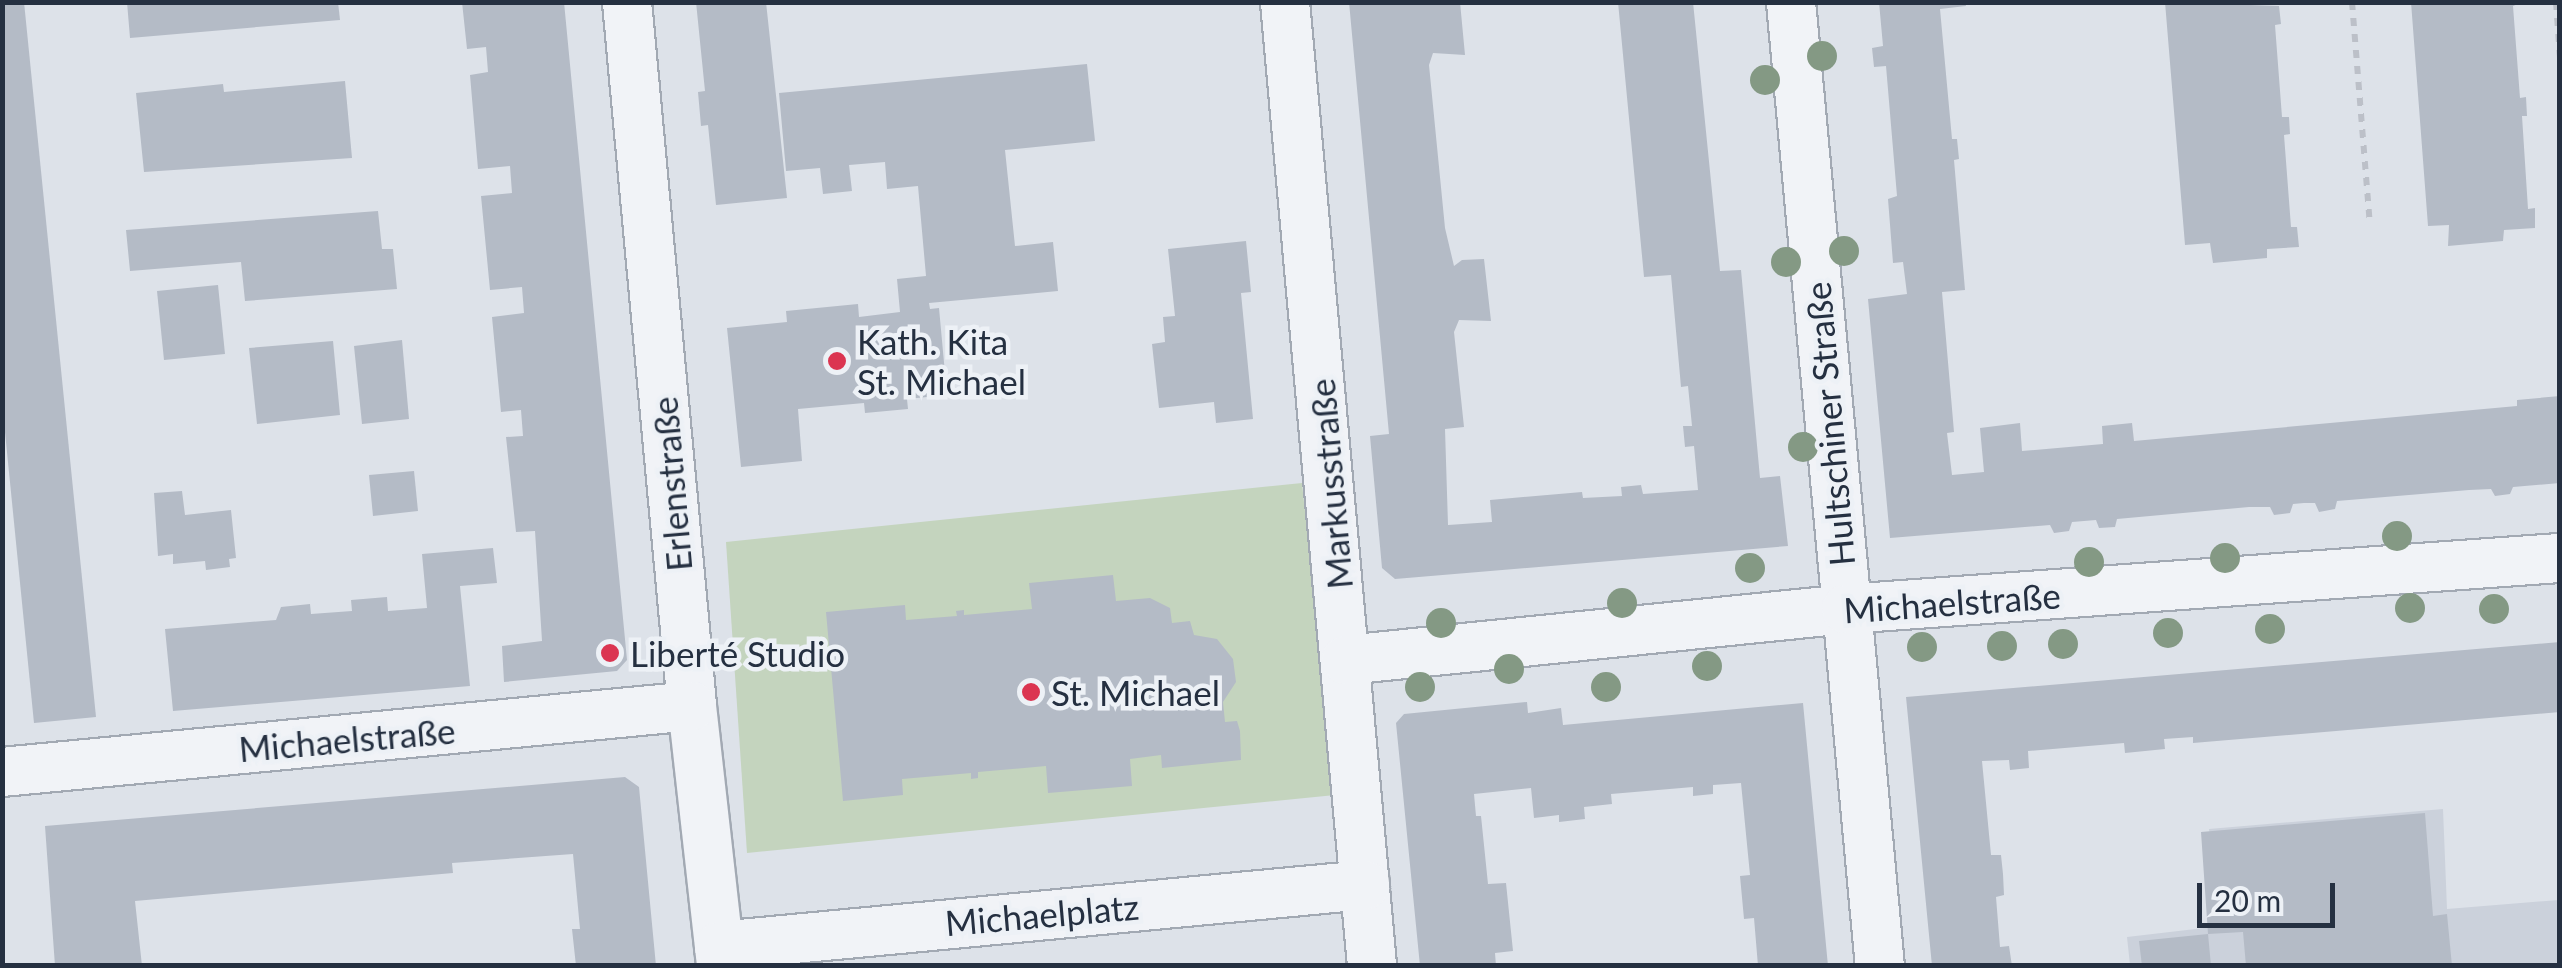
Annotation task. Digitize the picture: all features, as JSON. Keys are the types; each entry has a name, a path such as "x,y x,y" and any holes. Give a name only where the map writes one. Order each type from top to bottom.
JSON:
{"street":[{"name":"Erlenstraße","path":"627,2 692,706 720,956"},
{"name":"Markusstraße","path":"1285,2 1372,966"},
{"name":"Hultschiner Straße","path":"1791,2 1880,966"},
{"name":"Michaelstraße","path":"1346,660 1846,609 2560,558"},
{"name":"Michaelstraße","path":"2,772 692,706"},
{"name":"Michaelplatz","path":"720,956 1364,885"}],"path":[{"path":"2352,2 2370,224"},
{"path":"2556,2 2560,58"}],"shaded area":[{"path":"2443,809 2447,909 2559,900 2559,965 2130,965 2127,937 2221,926 2209,829"}],"green space":[{"path":"1302,483 1335,795 747,853 726,542"}],"building":[{"path":"2,2 24,2 96,717 34,723 2,402"},
{"path":"127,2 338,2 340,20 130,38"},
{"path":"462,2 564,2 627,660 617,671 504,682 502,646 542,641 535,531 516,532 506,437 523,436 521,410 501,412 492,317 524,313 522,287 490,290 481,196 512,193 510,166 478,169 470,75 488,72 486,47 467,49"},
{"path":"696,2 766,2 787,198 716,205 708,125 701,126 698,92 705,91"},
{"path":"1349,2 1460,2 1465,55 1433,53 1429,65 1445,228 1454,266 1462,260 1484,259 1491,321 1459,320 1454,332 1464,427 1445,429 1448,525 1492,522 1490,500 1582,492 1583,498 1622,496 1621,487 1641,485 1643,494 1698,490 1694,446 1685,447 1683,426 1692,426 1688,386 1681,387 1671,275 1644,277 1618,2 1693,2 1720,271 1741,270 1760,478 1780,476 1788,546 1395,579 1382,568 1370,436 1389,434"},
{"path":"1879,2 1965,2 1966,6 1940,9 1952,139 1957,139 1959,159 1954,160 1965,290 1942,292 1954,432 1947,433 1952,475 1984,472 1980,428 2020,423 2022,451 2103,444 2102,426 2132,423 2134,441 2517,406 2517,400 2560,396 2560,483 2513,487 2510,494 2495,496 2491,489 2337,501 2335,509 2319,512 2315,503 2304,503 2293,504 2290,513 2274,515 2270,507 2249,507 2117,519 2115,527 2099,528 2096,520 2072,522 2069,531 2054,533 2050,525 1890,538 1868,299 1907,294 1903,262 1893,263 1888,199 1897,196 1886,66 1874,67 1872,48 1883,46"},
{"path":"2165,2 2279,6 2281,24 2275,25 2282,117 2289,117 2290,134 2284,135 2291,227 2297,227 2299,247 2267,249 2267,258 2213,263 2210,243 2185,245"},
{"path":"2411,2 2523,2 2513,6 2520,98 2526,97 2527,116 2522,116 2528,209 2535,208 2535,228 2504,230 2503,241 2448,246 2449,225 2428,226"},
{"path":"1087,64 1095,141 1005,150 1015,246 1053,242 1058,291 929,303 930,309 939,308 947,395 907,399 908,409 865,413 864,403 798,409 802,461 741,467 727,328 787,322 786,311 858,304 859,317 900,312 897,279 926,276 918,186 887,189 885,162 849,165 852,191 823,194 820,168 786,171 779,93"},
{"path":"345,81 352,158 144,172 136,93 223,84 224,92"},
{"path":"378,211 382,249 393,249 397,289 245,301 241,262 130,271 126,230"},
{"path":"1246,241 1251,292 1241,293 1253,419 1216,423 1214,402 1159,408 1152,344 1165,342 1163,317 1175,316 1168,249"},
{"path":"218,285 225,354 164,360 157,291"},
{"path":"402,340 409,419 362,424 354,346"},
{"path":"333,341 340,415 257,424 249,348"},
{"path":"414,471 418,511 373,516 369,475"},
{"path":"182,491 185,515 231,510 236,558 229,559 230,567 206,570 205,561 173,564 173,554 158,556 154,493"},
{"path":"493,548 497,583 460,586 470,686 173,711 165,629 276,620 281,607 310,604 311,614 352,611 351,600 387,597 388,611 427,608 422,554"},
{"name":"St. Michael","path":"1113,575 1116,601 1150,598 1170,608 1172,623 1190,621 1194,635 1217,639 1233,659 1236,682 1223,702 1225,722 1237,721 1241,760 1162,768 1161,755 1130,759 1132,786 1048,793 1046,766 978,772 978,778 971,779 971,773 902,779 903,795 843,801 826,612 905,605 906,620 957,616 956,611 964,610 964,615 1032,609 1029,583"},
{"path":"2560,642 2560,712 2193,743 2193,737 2164,739 2165,749 2125,753 2124,743 2028,751 2029,768 2010,770 2009,760 1982,761 1991,855 2001,855 2003,874 2004,895 1996,897 2000,947 2009,946 2012,966 1932,966 1906,697"},
{"path":"1527,702 1528,713 1561,708 1563,725 1803,703 1828,966 1758,966 1754,918 1744,919 1740,876 1750,875 1741,783 1713,785 1713,794 1693,796 1693,787 1611,794 1612,804 1584,807 1585,819 1559,822 1559,815 1534,818 1531,788 1474,794 1476,816 1481,816 1488,884 1506,883 1513,951 1495,953 1496,966 1420,966 1396,723 1404,714"},
{"path":"625,777 639,787 656,966 576,966 572,929 580,929 573,854 452,863 453,873 135,901 142,966 55,966 45,826"},
{"path":"2425,813 2433,916 2447,914 2452,966 2246,966 2243,932 2208,934 2201,832"},
{"path":"2208,934 2211,966 2142,966 2139,941"}],"place":[{"name":"Kath. Kita St. Michael","path":"837,361"},
{"name":"Liberté Studio","path":"610,653"},
{"name":"St. Michael","path":"1031,692"}]}
